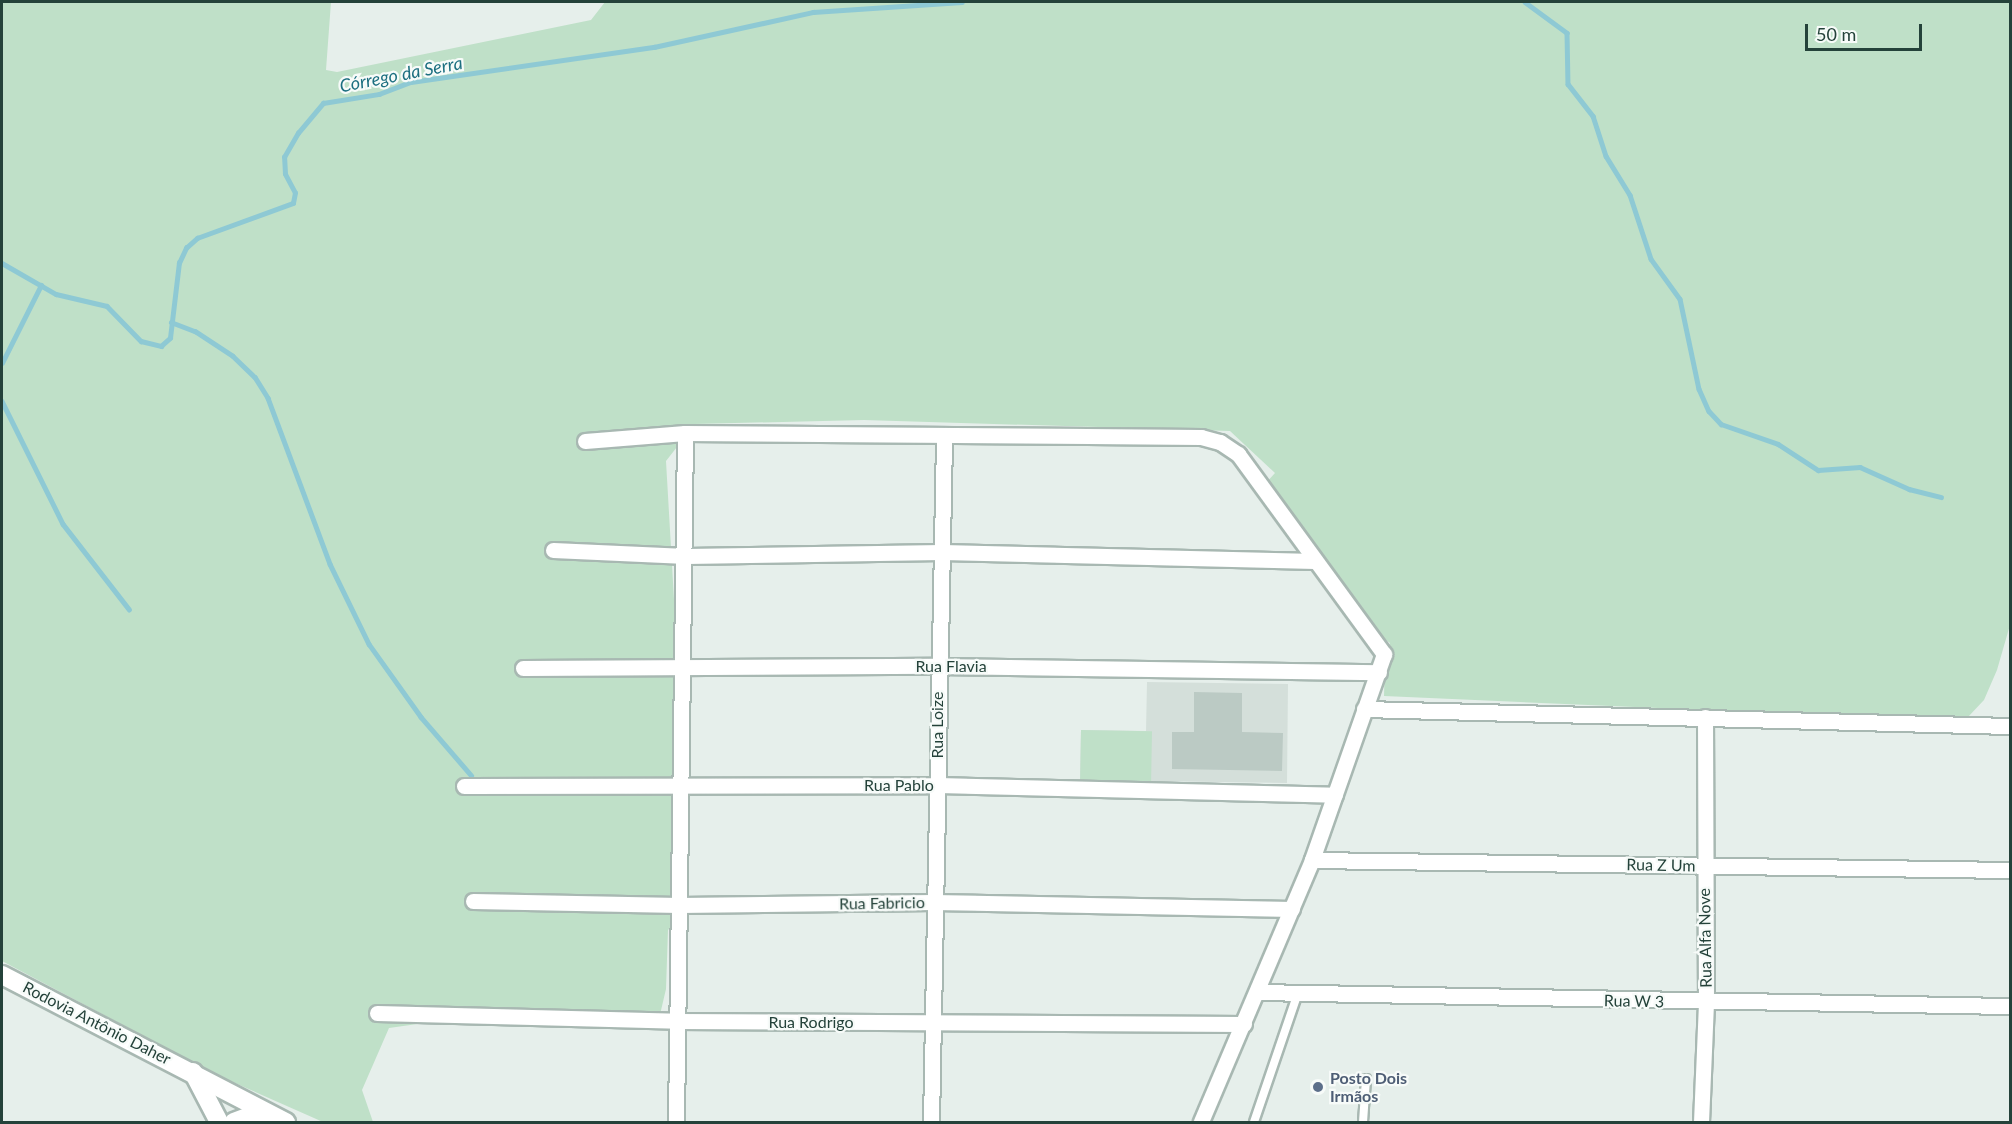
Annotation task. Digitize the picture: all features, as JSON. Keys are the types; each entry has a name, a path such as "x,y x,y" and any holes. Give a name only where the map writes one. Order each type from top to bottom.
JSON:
{"main road":[{"name":"Rodovia Antônio Daher","path":"2,975 286,1122"},
{"path":"193,1072 219,1122"},
{"path":"234,1122 257,1113 270,1115"}],"street":[{"path":"676,1122 686,556 685,433"},
{"path":"585,441 685,433 1201,437 1220,442 1251,468 1315,561 1381,645 1384,654 1312,860 1201,1122"},
{"name":"Rua Loize","path":"931,1122 933,902 938,785 937,666 944,436"},
{"path":"553,550 686,556 942,552 1315,561"},
{"name":"Rua Flavia","path":"523,668 937,666 1379,672"},
{"path":"1364,709 2010,726"},
{"name":"Rua Alfa Nove","path":"1701,1122 1706,1002 1705,717"},
{"name":"Rua Pablo","path":"464,786 938,785 1335,795"},
{"name":"Rua Z Um","path":"1312,860 2010,870"},
{"name":"Rua Fabricio","path":"473,901 679,905 933,902 1292,909"},
{"name":"Rua W 3","path":"1257,992 2010,1006"},
{"name":"Rua Rodrigo","path":"377,1013 677,1022 1244,1024"}],"lane":[{"path":"1254,1122 1298,993"},
{"path":"1364,1122 1366,1079"}],"shaded area":[{"path":"1147,682 1288,684 1287,783 1080,780 1081,730 1146,731"}],"green space":[{"path":"2,2 331,2 326,70 337,72 591,20 605,2 2010,2 2010,625 1997,670 1984,700 1968,717 1955,721 1384,696 1385,657 1390,643 1351,615 1266,483 1275,473 1230,431 864,420 695,424 666,461 676,634 672,926 668,930 666,989 659,1019 446,1020 389,1028 362,1090 373,1122 323,1122 219,1076 2,961"},
{"path":"1081,730 1152,731 1151,781 1080,780"}],"building":[{"path":"1194,692 1242,693 1242,732 1283,733 1282,771 1172,769 1172,732 1194,732"}],"waterway":[{"name":"Córrego da Serra","path":"2,263 56,294 107,306 141,341 161,346 170,338 179,263 186,248 197,238 293,203 295,193 285,174 284,157 298,133 323,103 379,94 411,82 654,47 813,12 962,2"},
{"path":"1525,2 1567,33 1568,84 1593,116 1606,156 1630,195 1651,259 1680,299 1699,389 1709,411 1721,424 1778,444 1818,470 1860,467 1909,489 1941,497"},
{"path":"2,363 41,285"},
{"path":"171,322 195,331 233,356 255,377 268,398 330,564 369,644 421,717 471,775"},
{"path":"2,401 63,524 129,609"}],"place":[{"name":"Posto Dois Irmãos","path":"1318,1087"}]}
